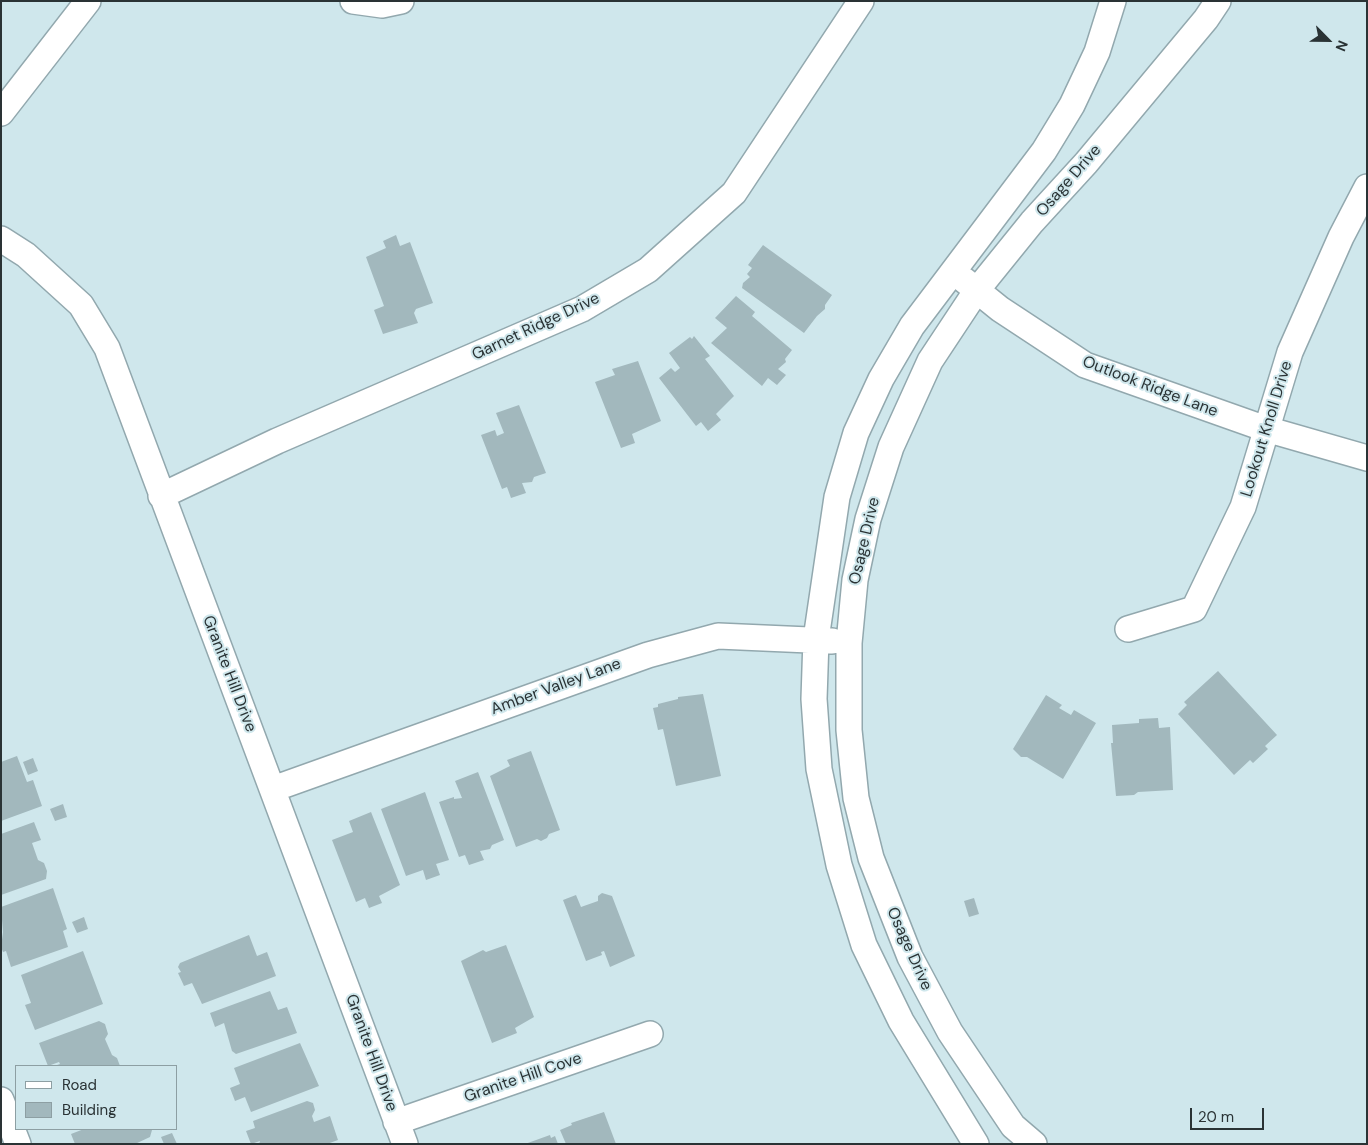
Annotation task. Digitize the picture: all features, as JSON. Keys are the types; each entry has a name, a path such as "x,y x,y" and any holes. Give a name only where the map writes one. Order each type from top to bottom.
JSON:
{"street":[{"path":"1,113 88,1"},
{"path":"353,1 382,5 401,1"},
{"name":"Garnet Ridge Drive","path":"162,496 276,441 582,309 648,270 734,193 861,1"},
{"name":"Osage Drive","path":"976,1144 901,1021 864,945 839,865 819,769 814,699 816,639 837,498 856,433 881,379 912,326 1049,144 1072,104 1097,52 1113,1"},
{"name":"Osage Drive","path":"1034,1144 1013,1126 950,1032 910,958 871,858 855,788 849,730 849,643 854,580 868,519 890,447 930,361 976,290 1032,222 1086,163 1206,19 1218,1"},
{"name":"Lookout Knoll Drive","path":"1128,629 1194,609 1243,507 1290,352 1315,292 1367,187"},
{"name":"Granite Hill Drive","path":"1,239 26,255 81,305 107,348 401,1133"},
{"name":"Outlook Ridge Lane","path":"954,272 1000,309 1085,365 1266,429 1367,458"},
{"name":"Amber Valley Lane","path":"273,789 648,654 718,636 816,639 849,643"},
{"name":"Granite Hill Cove","path":"401,1133 650,1034"},
{"path":"1,1100 18,1144"}],"building":[{"path":"396,235 400,246 410,242 433,303 416,309 414,313 418,323 383,334 374,310 384,306 366,257 386,248 383,241"},
{"path":"763,245 832,295 825,305 825,309 804,333 742,288 743,283 750,277 747,274 752,268 748,265"},
{"path":"736,296 755,312 752,316 792,350 785,359 786,362 778,369 786,375 777,385 768,378 762,386 711,343 727,328 715,318"},
{"path":"694,336 710,356 705,359 734,396 716,414 721,420 708,431 701,422 696,426 659,378 671,368 675,372 680,368 669,353"},
{"path":"638,361 661,421 632,434 635,443 621,448 595,382 615,375 612,369"},
{"path":"519,405 546,473 534,477 532,482 522,483 526,493 511,498 507,487 502,489 481,435 495,430 497,436 504,433 496,413"},
{"path":"1218,671 1277,735 1265,746 1268,749 1253,763 1250,760 1234,775 1178,714 1187,705 1184,702"},
{"path":"703,694 721,776 676,786 663,729 658,730 653,708 658,707 658,704 678,699 678,697"},
{"path":"1046,695 1062,705 1059,708 1071,715 1074,710 1096,723 1063,779 1027,757 1021,757 1013,749"},
{"path":"1158,718 1159,728 1170,727 1173,790 1138,792 1134,795 1116,796 1111,743 1113,743 1112,725 1139,723 1139,719"},
{"path":"531,751 560,830 549,834 547,838 541,841 537,839 516,847 490,776 510,766 507,760"},
{"path":"17,756 27,782 33,780 42,806 1,821 1,762"},
{"path":"33,758 38,771 28,775 23,762"},
{"path":"478,772 504,840 492,845 490,849 480,851 484,860 469,865 465,855 459,857 439,802 454,797 454,799 462,798 455,781"},
{"path":"425,792 449,860 436,864 440,875 426,880 423,870 406,876 381,809"},
{"path":"63,804 67,817 55,821 50,809"},
{"path":"371,812 400,885 379,896 382,903 369,908 365,898 356,902 332,840 353,832 349,821"},
{"path":"34,822 41,840 32,843 38,860 44,863 47,871 46,879 1,895 1,834"},
{"path":"53,888 67,929 63,931 68,947 11,967 6,951 3,952 1,947 3,932 1,907"},
{"path":"602,893 612,896 635,956 610,967 604,951 601,952 602,955 586,961 563,900 576,895 581,907 598,901 598,896"},
{"path":"974,898 979,914 969,917 964,901"},
{"path":"84,917 88,929 77,933 72,922"},
{"path":"249,935 257,956 267,952 276,976 202,1004 192,983 184,986 178,973 181,972 178,967 180,963"},
{"path":"506,945 534,1017 515,1028 517,1033 492,1043 461,961 483,950 486,952"},
{"path":"83,951 103,1004 35,1030 25,1005 31,1003 21,975"},
{"path":"270,991 278,1010 287,1007 297,1033 236,1054 232,1051 224,1023 215,1027 210,1013"},
{"path":"99,1021 105,1024 108,1034 105,1039 112,1055 117,1058 120,1065 57,1065 60,1064 59,1062 48,1065 39,1043"},
{"path":"300,1043 319,1086 251,1112 245,1097 235,1101 230,1088 240,1084 234,1068"},
{"path":"307,1101 313,1103 315,1110 312,1116 314,1122 330,1116 338,1140 327,1144 259,1144 260,1141 251,1144 246,1131 255,1128 253,1121"},
{"path":"604,1112 616,1144 566,1144 560,1130 572,1125 571,1123"},
{"path":"81,1130 152,1130 150,1137 135,1144 75,1144 71,1134"},
{"path":"172,1133 177,1144 164,1144 161,1137"},
{"path":"550,1135 551,1138 555,1136 558,1144 525,1144"}]}
